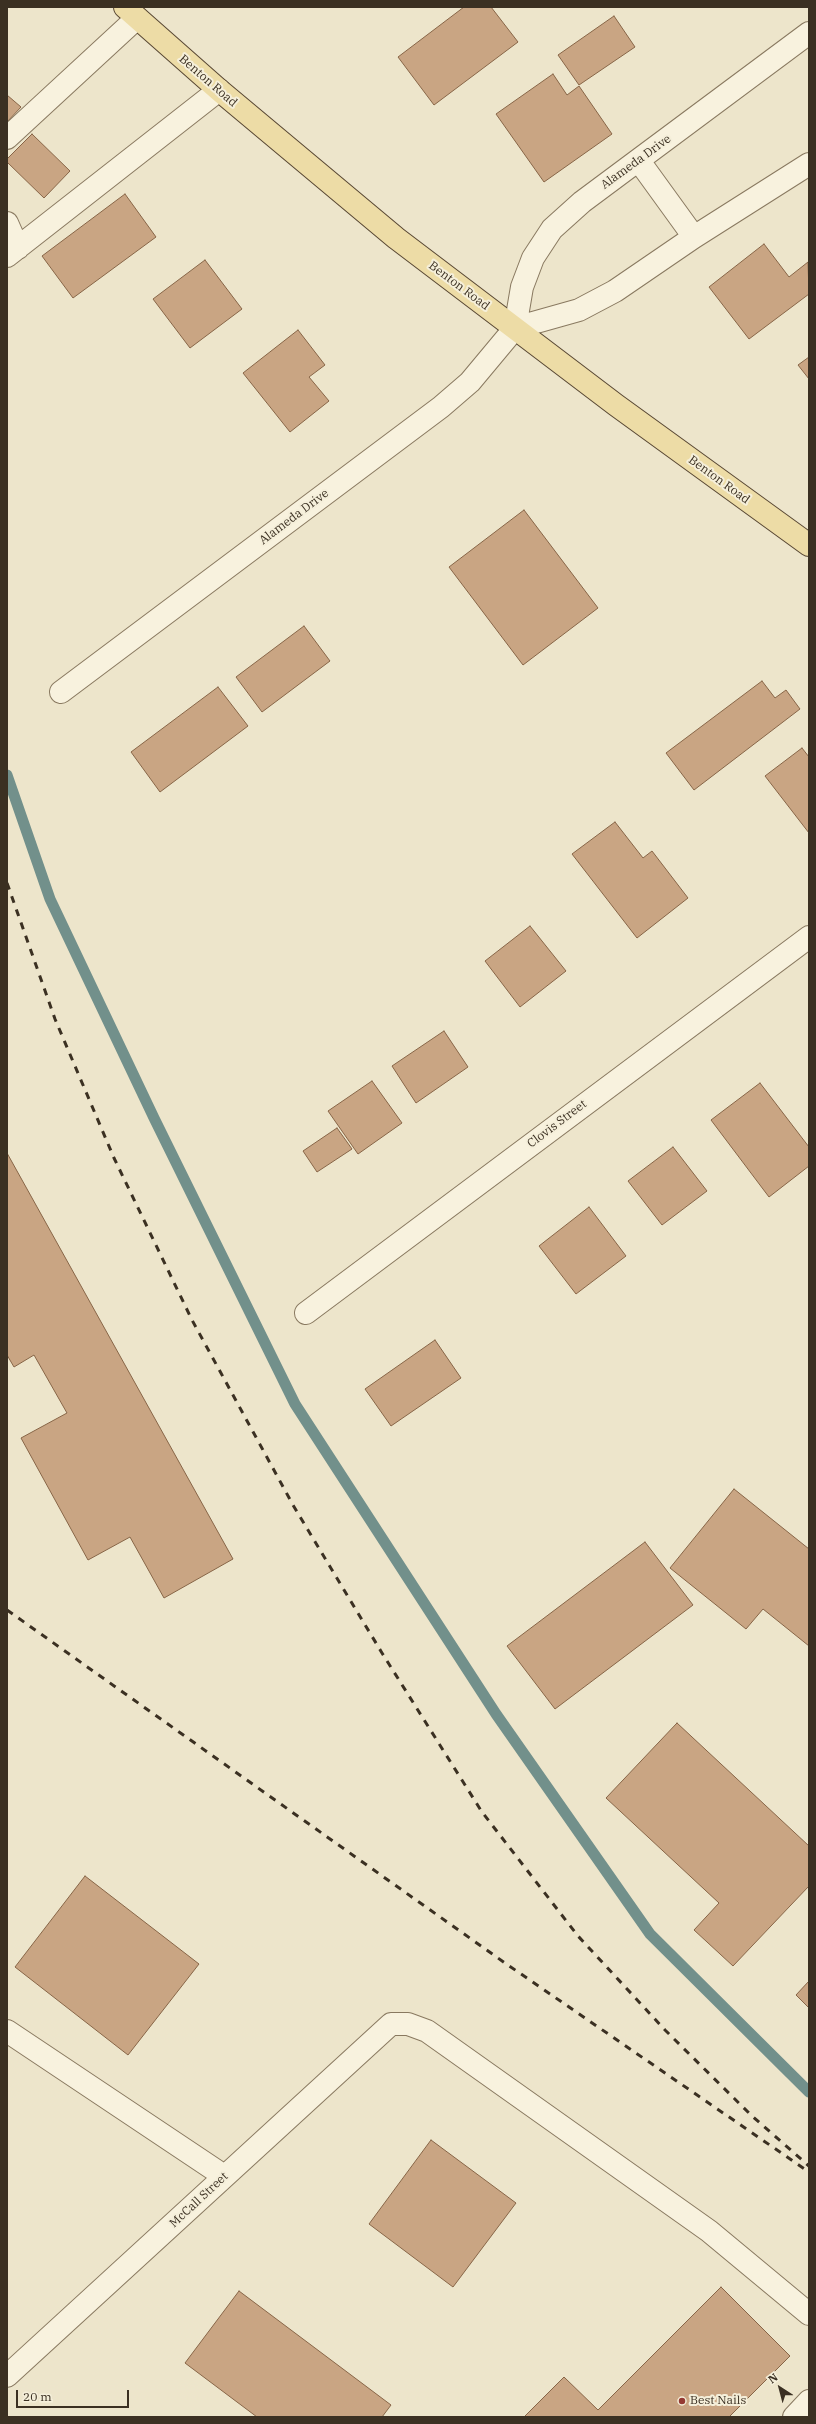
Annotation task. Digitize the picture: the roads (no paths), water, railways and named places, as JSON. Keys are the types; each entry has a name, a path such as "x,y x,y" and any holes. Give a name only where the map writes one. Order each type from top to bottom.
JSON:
{"main road":[{"name":"Benton Road","path":"131,13 219,90 396,238 616,405 809,545"}],"street":[{"path":"7,138 131,13"},
{"name":"Alameda Drive","path":"60,692 442,408 470,382 515,328 522,287 533,258 552,229 582,202 809,34"},
{"path":"7,223 12,252 219,90"},
{"path":"639,161 694,237"},
{"path":"515,328 579,310 615,291 694,237 809,164"},
{"name":"Clovis Street","path":"306,1313 809,937"},
{"name":"McCall Street","path":"7,2376 391,2024 408,2024 427,2032 709,2231 809,2314"},
{"path":"7,2031 224,2176"},
{"path":"794,2417 809,2401"}],"waterway":[{"path":"7,775 50,899 154,1118 295,1404 496,1714 650,1934 809,2092"}],"railway":[{"path":"7,883 55,1019 114,1158 192,1320 293,1505 382,1653 482,1812 578,1936 665,2030 752,2116 809,2166"},
{"path":"7,1610 505,1963 809,2172"}],"place":[{"name":"Best Nails","path":"682,2401"}]}
